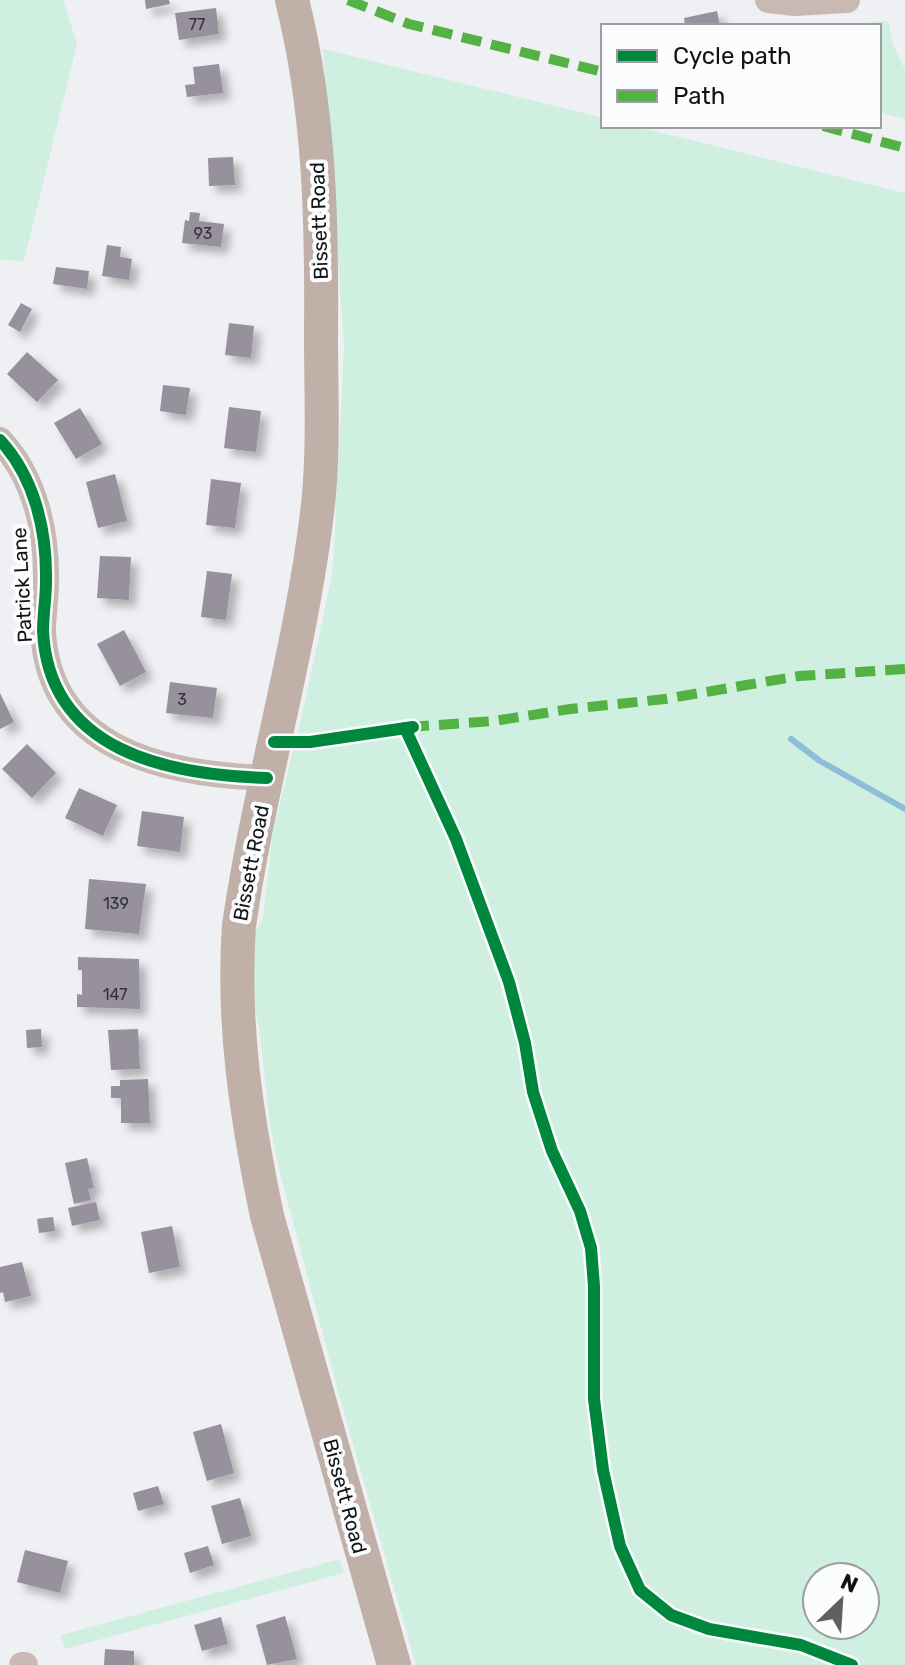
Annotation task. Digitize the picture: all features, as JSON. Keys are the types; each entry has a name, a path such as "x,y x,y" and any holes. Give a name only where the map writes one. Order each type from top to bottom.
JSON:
{"main road":[{"name":"Bissett Road","path":"292,0 311,89 317,139 323,427 309,560 243,895 235,978 241,1066 267,1216 394,1665"}],"street":[{"path":"769,1 847,0"},
{"name":"Patrick Lane","path":"0,440 21,469 35,499 45,552 45,651 56,685 76,715 103,739 153,763 214,775 267,778"}],"green space":[{"path":"0,0 63,0 77,44 24,261 0,260"},
{"path":"888,21 893,44 905,70 905,119 881,113 881,24 848,24"},
{"path":"323,49 601,118 601,128 642,128 905,193 905,1665 416,1665 280,1173 270,1125 259,1028 243,952 263,919 273,831 306,698 333,569 344,346"},
{"path":"340,1559 344,1573 65,1649 61,1635"}],"building":[{"path":"145,0 169,0 170,4 146,9"},
{"path":"216,8 219,34 179,40 175,13"},
{"path":"717,11 720,24 685,24 684,18"},
{"path":"219,64 223,93 187,97 185,85 195,84 193,67"},
{"path":"233,157 235,185 209,186 208,158"},
{"path":"190,212 200,213 199,221 224,224 221,247 182,243 185,220 189,221"},
{"path":"107,245 121,247 120,257 132,259 129,280 102,276"},
{"path":"56,267 89,271 87,289 53,284"},
{"path":"21,303 32,309 20,332 8,325"},
{"path":"229,323 254,326 251,358 225,355"},
{"path":"27,352 58,380 37,402 7,374"},
{"path":"163,385 190,388 186,415 160,411"},
{"path":"229,407 261,411 256,452 224,448"},
{"path":"80,408 102,444 76,459 54,423"},
{"path":"115,474 127,521 98,528 86,482"},
{"path":"211,479 241,483 235,528 206,525"},
{"path":"100,556 131,557 129,600 97,598"},
{"path":"207,571 232,574 226,620 201,617"},
{"path":"124,630 146,672 120,686 97,644"},
{"path":"170,682 217,688 213,718 166,713"},
{"path":"0,693 14,722 0,729"},
{"path":"27,744 56,773 32,798 2,769"},
{"path":"79,788 117,805 103,836 65,818"},
{"path":"142,811 184,817 180,852 137,846"},
{"path":"89,879 146,884 139,934 85,929"},
{"path":"78,957 139,959 140,1009 77,1007 77,994 82,995 82,970 78,970"},
{"path":"41,1029 42,1047 27,1048 26,1030"},
{"path":"138,1029 140,1069 111,1070 108,1030"},
{"path":"148,1079 150,1123 121,1123 121,1098 111,1098 111,1086 120,1086 120,1080"},
{"path":"87,1158 94,1188 88,1189 91,1200 74,1204 65,1163"},
{"path":"96,1202 100,1220 72,1226 68,1208"},
{"path":"53,1217 55,1231 39,1233 37,1219"},
{"path":"172,1226 180,1267 149,1273 141,1232"},
{"path":"22,1262 31,1296 5,1302 3,1292 0,1293 0,1267"},
{"path":"221,1424 234,1473 207,1481 193,1432"},
{"path":"158,1486 164,1504 138,1511 133,1493"},
{"path":"240,1498 251,1536 222,1544 211,1506"},
{"path":"208,1546 214,1565 190,1573 184,1553"},
{"path":"25,1550 68,1561 60,1593 17,1582"},
{"path":"285,1616 297,1659 267,1665 256,1625"},
{"path":"221,1617 228,1644 202,1651 194,1625"},
{"path":"105,1649 134,1651 134,1665 104,1665"}],"waterway":[{"path":"791,739 820,761 905,809"}],"marked path":[{"path":"348,0 409,24 601,72"},
{"path":"830,128 905,148"},
{"path":"409,727 494,721 665,699 799,676 905,669"}],"cycle path":[{"path":"0,440 22,471 41,525 46,563 43,631 50,672 67,705 91,730 120,749 155,762 192,771 267,778"},
{"path":"274,742 310,742 413,727"},
{"path":"405,728 456,839 509,982 525,1043 533,1092 552,1151 580,1211 591,1248 594,1399 603,1470 620,1546 640,1590 671,1615 709,1629 801,1645 852,1665"}]}
